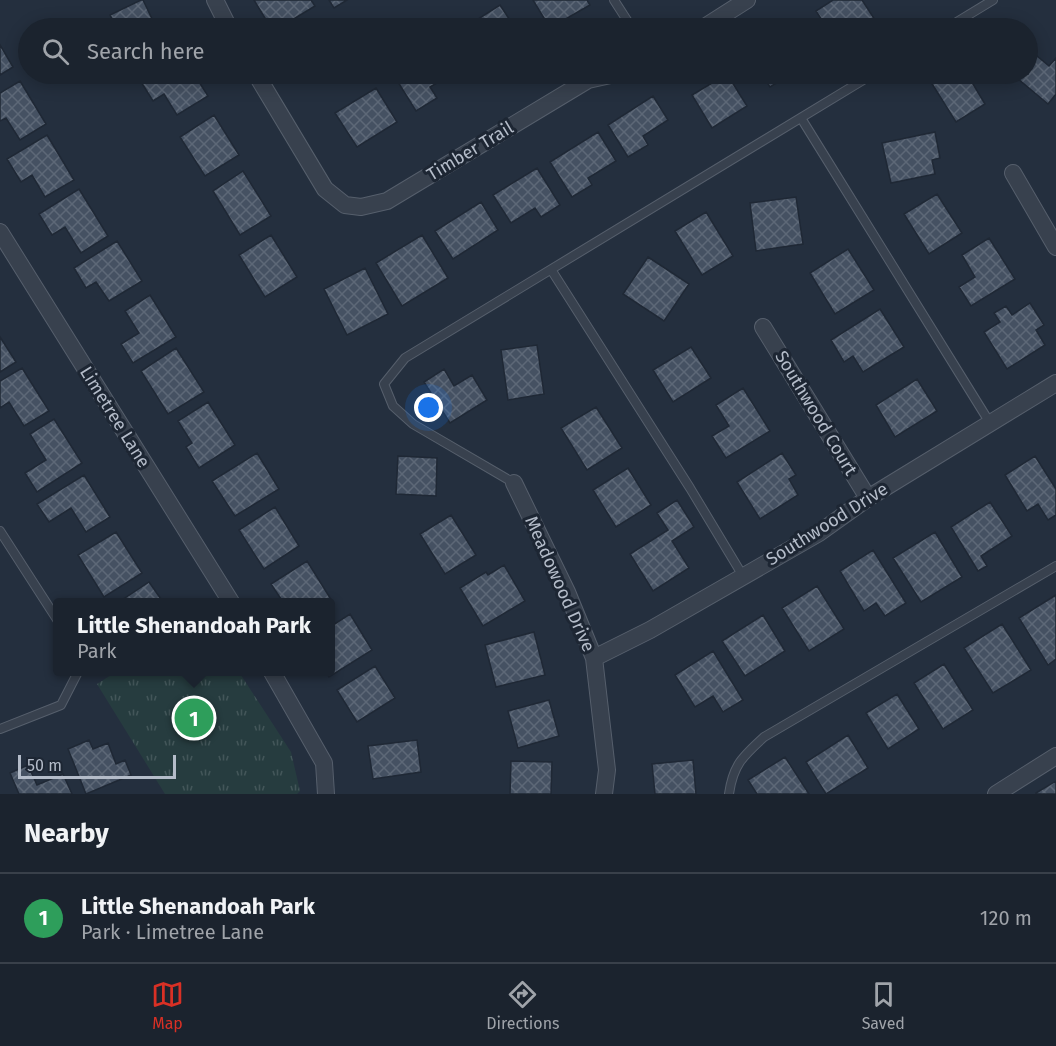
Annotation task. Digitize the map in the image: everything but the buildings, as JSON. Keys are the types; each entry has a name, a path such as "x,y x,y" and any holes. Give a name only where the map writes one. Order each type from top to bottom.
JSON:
{"street":[{"path":"215,0 224,18"},
{"path":"719,18 747,0"},
{"name":"Timber Trail","path":"262,84 325,189 345,205 361,207 387,201 581,84"},
{"path":"1013,173 1056,247"},
{"name":"Limetree Lane","path":"0,232 228,598"},
{"name":"Southwood Court","path":"763,327 868,498"},
{"name":"Southwood Drive","path":"594,658 650,630 819,533 868,498 1056,383"},
{"name":"Meadowood Drive","path":"514,483 567,592 594,658 607,770 604,794"},
{"path":"274,676 324,763 326,794"},
{"path":"996,794 1056,756"}],"lane":[{"path":"614,0 626,18"},
{"path":"963,18 993,0"},
{"path":"514,483 413,424 393,406 384,384 405,358 552,271 857,84"},
{"path":"801,118 990,423"},
{"path":"552,271 743,576"},
{"path":"0,531 53,615"},
{"path":"729,794 732,774 743,756 764,737 1056,566"},
{"path":"0,729 61,705 76,676"}],"green space":[{"path":"110,676 242,676 291,752 300,791 297,794 165,794 97,684"}],"place":[{"name":"Little Shenandoah Park","path":"194,718"}]}
